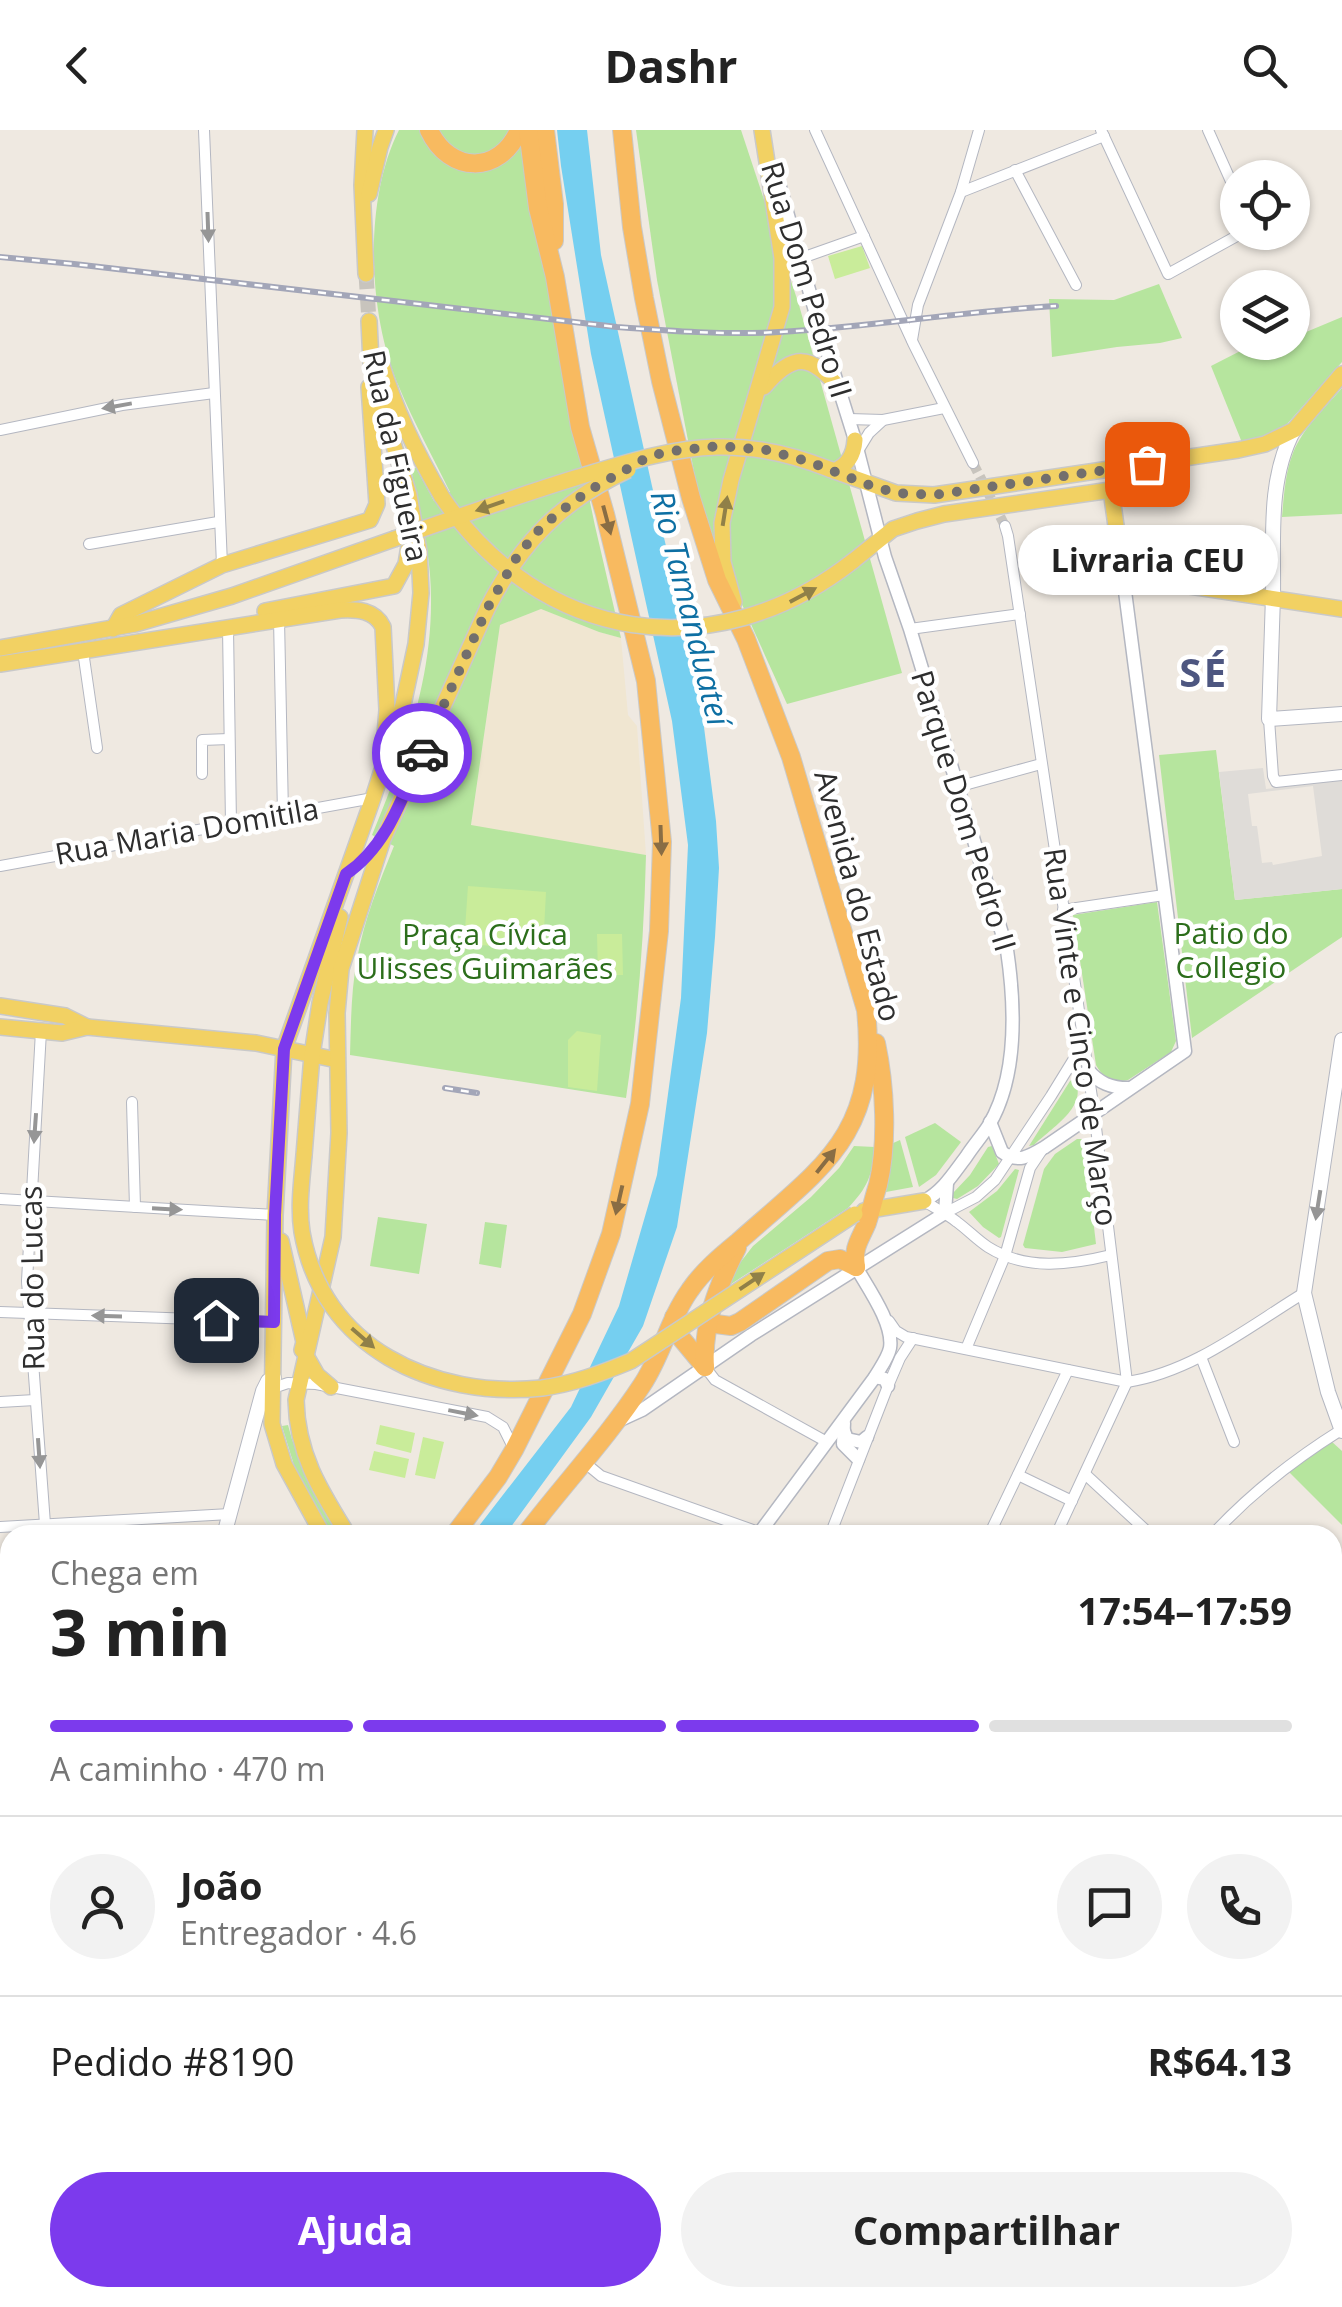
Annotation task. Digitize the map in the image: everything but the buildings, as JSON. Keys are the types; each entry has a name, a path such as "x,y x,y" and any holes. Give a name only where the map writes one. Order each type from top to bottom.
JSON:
{"highway":[{"path":"429,130 442,150 470,164 497,158 522,131"},
{"path":"545,130 554,204 555,277"},
{"name":"Avenida do Estado","path":"534,1525 644,1383 692,1286 811,1179 833,1154 862,1098 870,1050 866,1010 791,757 708,555 661,381 632,227 622,130"},
{"path":"462,1525 514,1450 582,1314 611,1234 640,1104 660,913 662,842 646,681 580,427 555,277 522,131"},
{"path":"708,1323 722,1326 740,1322 828,1261 840,1259 856,1267 856,1246 866,1224 862,1212 878,1183 882,1154 880,1059 866,1010"},
{"path":"705,1367 708,1323 723,1277 744,1236"},
{"path":"674,1316 681,1338 705,1367"}],"main road":[{"path":"364,130 366,274"},
{"path":"364,218 386,130"},
{"name":"Rua Dom Pedro II","path":"762,130 769,168"},
{"name":"Avenida do Estado","path":"746,640 723,562 722,522 780,319 782,258 769,168"},
{"name":"Rua da Figueira","path":"275,1218 284,1049 384,766 410,679 420,624 420,551 401,466 384,421 371,363 369,324 393,402 458,522 523,582 576,610 633,625 692,628 750,618 804,595 880,538"},
{"path":"758,394 780,368 801,362 821,370 839,388"},
{"path":"113,629 121,616 222,565 370,520 377,504 368,386 371,363"},
{"path":"1342,374 1294,430 1279,466 1269,719 1342,714"},
{"path":"0,648 135,624 270,582 517,496 650,456 696,448 742,447 788,455 896,493 934,495 1238,450 1264,444 1294,430"},
{"path":"832,470 842,467 850,458 854,435"},
{"path":"342,1525 312,1475 296,1424 298,1382 321,1295 334,1223 341,969 383,840 488,607 518,555 558,513 650,456"},
{"path":"1147,464 1116,479 1110,490 1122,576 1342,610"},
{"path":"880,538 893,529 944,514 1110,490"},
{"path":"135,624 170,629 394,586 410,552 412,516"},
{"path":"364,611 367,592"},
{"path":"0,664 340,610 364,611 380,620 384,632 384,766"},
{"path":"383,840 346,874 347,890 312,1055 300,1201 307,1253 328,1299 358,1335 396,1363 454,1384 482,1388 544,1388 598,1374 631,1361 862,1212 924,1201"},
{"path":"332,947 333,1001 338,1014"},
{"path":"0,1006 65,1016 88,1028"},
{"path":"0,1027 62,1033 88,1028 256,1043 337,1060"},
{"path":"1341,1431 1304,1293 1342,1040"},
{"path":"275,1218 272,1424 284,1464 318,1525"},
{"path":"275,1218 304,1342 304,1359 332,1387"},
{"path":"227,1525 270,1386"}],"street":[{"path":"204,130 222,565"},
{"path":"815,130 972,463"},
{"path":"911,340 918,305 980,130"},
{"path":"1208,130 1221,160"},
{"path":"961,192 1102,133 1168,274 1220,245"},
{"name":"Rua Dom Pedro II","path":"769,168 778,180 854,435"},
{"path":"1015,170 1076,285"},
{"path":"799,259 864,236"},
{"path":"0,430 122,405 214,393"},
{"path":"854,435 883,420 944,408"},
{"path":"854,435 869,433 883,420"},
{"name":"Parque Dom Pedro II","path":"854,435 880,538 1007,950 1012,984 1010,1055 990,1122 947,1183 924,1201"},
{"path":"89,544 218,522"},
{"name":"Rua Vinte e Cinco de Março","path":"1005,526 1094,1111 1127,1382"},
{"path":"990,1122 1002,1152 1011,1158 1025,1158 1185,1051 1122,576"},
{"path":"910,629 1020,614"},
{"path":"280,619 283,814"},
{"path":"228,628 231,824"},
{"path":"83,651 97,748"},
{"path":"1269,719 1276,782 1342,776"},
{"path":"202,774 202,740 230,739"},
{"path":"958,787 1041,764"},
{"name":"Rua Maria Domitila","path":"0,866 373,798"},
{"path":"1063,910 1164,896"},
{"name":"Rua do Lucas","path":"41,1031 27,1282 45,1524"},
{"path":"614,1423 642,1410 856,1267 986,1189 1011,1158 1083,1044"},
{"path":"1088,1070 1110,1086 1128,1088"},
{"path":"132,1102 135,1207"},
{"path":"966,1349 1005,1256 1030,1168 1045,1147"},
{"name":"Parque Dom Pedro II","path":"944,1213 947,1183"},
{"path":"0,1199 275,1218"},
{"path":"924,1201 1005,1256 1034,1263 1067,1264 1111,1255"},
{"path":"856,1267 897,1332 1127,1382 1146,1379 1201,1358 1304,1293"},
{"path":"0,1312 274,1322"},
{"path":"834,1525 888,1386 892,1361 884,1315"},
{"path":"768,1525 874,1377 913,1338"},
{"path":"1201,1358 1234,1442"},
{"path":"705,1367 716,1380 827,1442 845,1446"},
{"path":"994,1525 1068,1370"},
{"path":"874,1377 884,1378 888,1386"},
{"path":"270,1386 298,1382 486,1417 503,1427 514,1450"},
{"path":"1061,1525 1127,1382"},
{"path":"0,1402 35,1400"},
{"path":"847,1417 847,1440 861,1442 867,1437"},
{"path":"847,1417 842,1438 858,1460"},
{"path":"1222,1525 1281,1470 1341,1431"},
{"path":"583,1462 601,1476 737,1525"},
{"path":"1085,1474 1140,1525"},
{"path":"1018,1475 1072,1501"},
{"path":"22,1525 230,1514"}],"shaded area":[{"path":"541,609 621,638 628,715 637,726 646,855 471,826 500,625"},
{"path":"1263,768 1266,789 1342,780 1342,889 1235,900 1219,772","holes":["1313,786 1322,856 1273,865 1262,863 1248,794"]}],"green space":[{"name":"Praça Cívica Ulisses Guimarães","path":"399,130 521,130 559,354 621,638 541,609 500,625 471,825 646,855 640,977 626,1098 350,1055 352,995 360,944 394,846 372,835 414,720 427,660 429,565 411,469 416,468 434,501 450,492 399,387 376,293 374,258 379,190"},
{"path":"636,130 741,130 799,305 902,673 787,704 703,518 657,280"},
{"path":"862,246 870,268 835,279 828,256"},
{"path":"1159,284 1182,338 1052,357 1049,299 1114,300"},
{"path":"1342,317 1342,362 1280,432 1243,445 1211,366 1223,360 1310,360 1310,330"},
{"path":"1342,388 1342,514 1282,517 1287,477 1297,444"},
{"name":"Patio do Collegio","path":"1216,750 1235,900 1342,889 1342,937 1192,1038 1159,755"},
{"path":"468,886 546,892 543,949 464,944"},
{"path":"1157,902 1176,1041 1171,1052 1128,1080 1113,1080 1096,1065 1073,915"},
{"path":"597,934 622,934 623,975 598,975"},
{"path":"577,1031 601,1035 597,1091 568,1087 568,1040"},
{"path":"1074,1079 1078,1089 1073,1107 1029,1146 1070,1081"},
{"path":"935,1123 961,1142 936,1175 919,1187 905,1137"},
{"path":"1077,1139 1084,1142 1096,1244 1062,1252 1025,1248 1044,1169 1055,1154"},
{"path":"900,1140 913,1187 886,1192 891,1144"},
{"path":"854,1146 875,1147 868,1180 855,1201 725,1288 753,1246 811,1197"},
{"path":"992,1146 999,1164 978,1186 953,1198 953,1193"},
{"path":"1015,1169 1019,1170 999,1238 969,1212 997,1191"},
{"path":"378,1217 427,1224 419,1274 370,1266"},
{"path":"485,1222 507,1225 501,1268 479,1264"},
{"path":"288,1425 303,1468 334,1525 327,1525 297,1475 282,1426"},
{"path":"380,1425 415,1433 411,1453 376,1444"},
{"path":"423,1437 444,1442 435,1479 415,1475"},
{"path":"1331,1441 1342,1451 1342,1525 1288,1471"},
{"path":"374,1451 409,1459 405,1478 369,1470"}],"water":[{"name":"Rio Tamanduateí","path":"557,130 587,130 601,255 699,688 716,821 719,868 715,937 707,1033 677,1227 643,1326 591,1417 512,1525 480,1525 571,1407 619,1306 657,1175 681,998 688,845 672,721 591,354"}],"tunnel":[{"path":"366,274 369,321"},
{"path":"973,463 1005,526"}],"railway":[{"path":"0,257 617,327 698,332 814,330 1056,306"},
{"path":"445,1088 477,1093"}],"way so far":[{"path":"422,753 488,607 518,555 558,513 650,456 719,446 766,450 910,496 1147,464"}],"place":[{"name":"Livraria CEU","path":"1147,464"}],"district":[{"name":"SÉ","path":"1204,673"}],"route":[{"path":"216,1320 274,1322 284,1049 346,874 383,840 422,753"}]}
